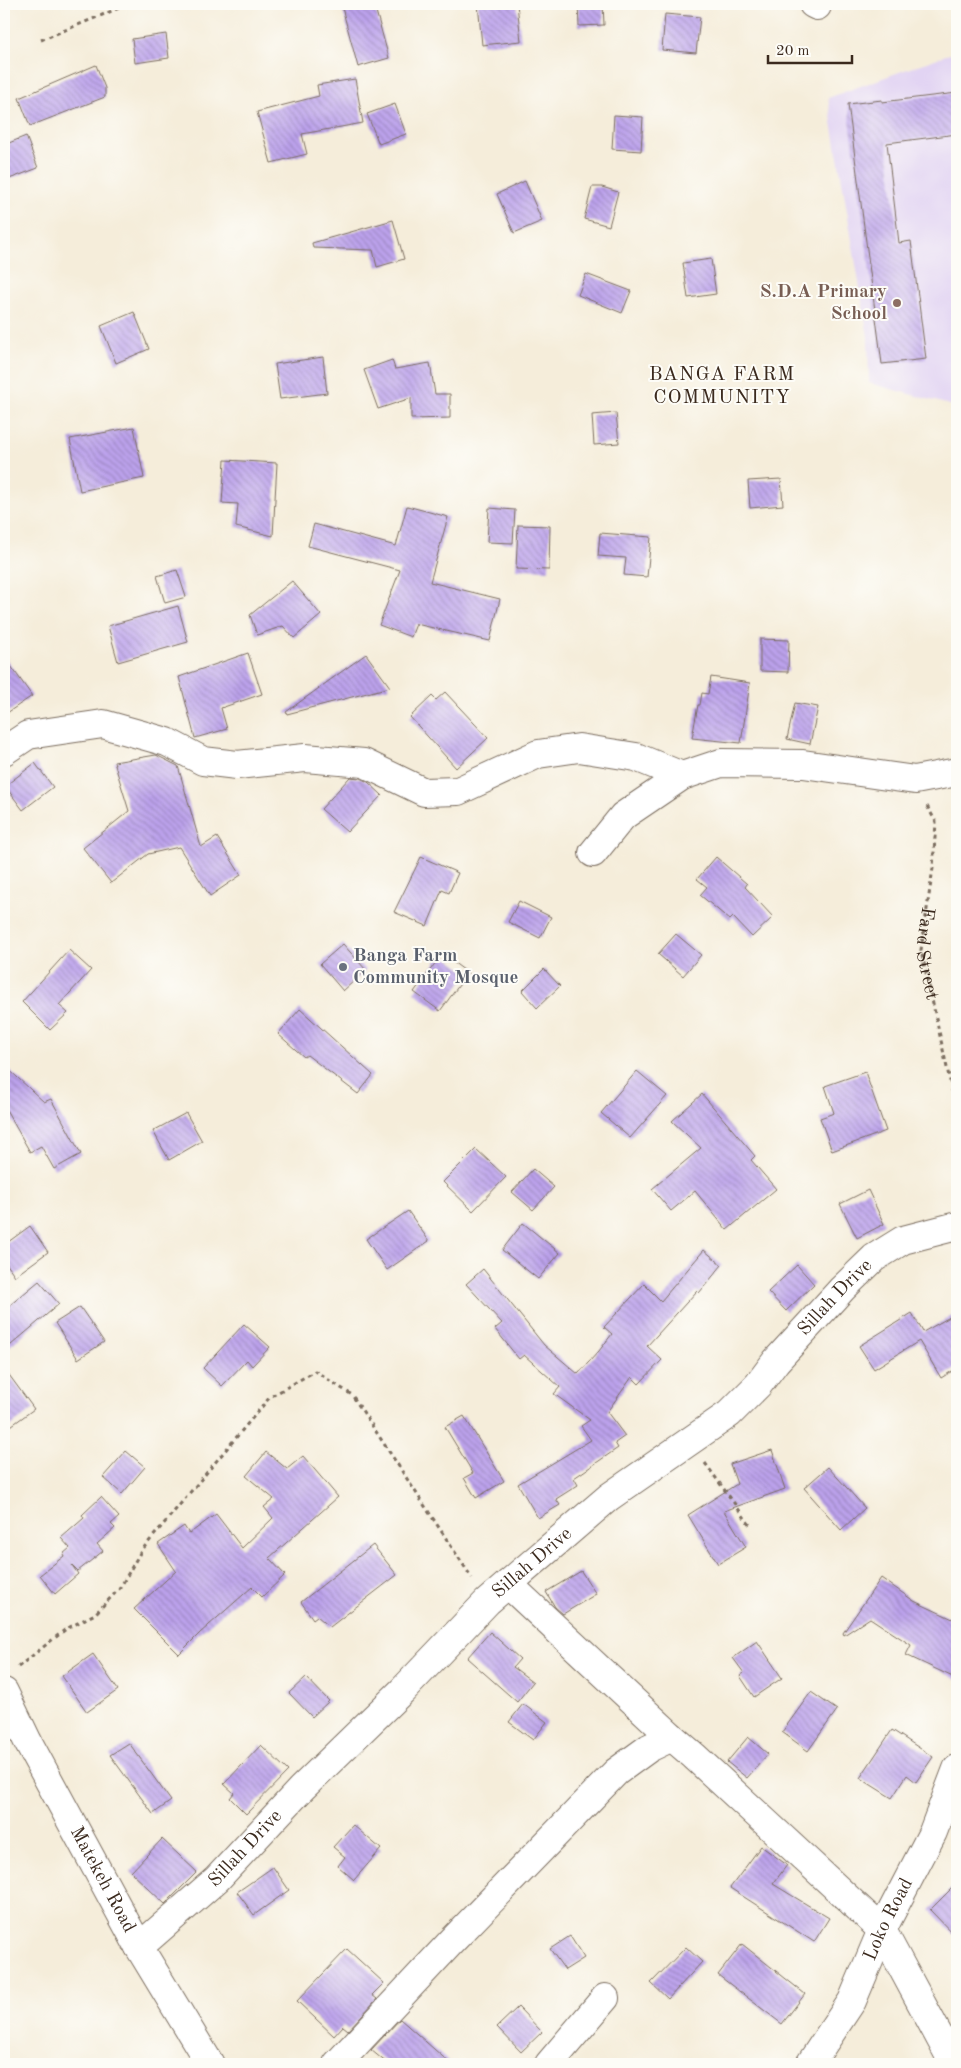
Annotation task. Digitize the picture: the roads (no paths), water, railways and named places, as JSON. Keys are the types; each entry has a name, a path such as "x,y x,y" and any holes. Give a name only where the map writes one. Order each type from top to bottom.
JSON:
{"street":[{"path":"4,751 28,735 103,724 167,742 203,761 237,765 304,758 364,763 424,792 458,791 538,754 578,748 636,757 682,776"},
{"path":"593,853 623,816 682,776 721,763 803,764 915,780 957,772"},
{"name":"Sillah Drive","path":"139,1947 217,1879 301,1789 402,1692 487,1602 609,1497 729,1414 752,1391 776,1361 842,1289 874,1258 903,1240 957,1226"},
{"path":"508,1584 882,1930 954,2064"},
{"name":"Matekeh Road","path":"8,1682 28,1742 139,1947 210,2064"},
{"path":"337,2064 453,1940 616,1772 649,1748 672,1737"},
{"name":"Loko Road","path":"810,2064 852,2001 882,1930 933,1832 957,1769"},
{"path":"549,2064 605,1998"}],"place":[{"name":"S.D.A Primary School","path":"897,303"},
{"name":"Banga Farm Community Mosque","path":"343,967"}],"district":[{"name":"BANGA FARM COMMUNITY","path":"722,386"}]}
